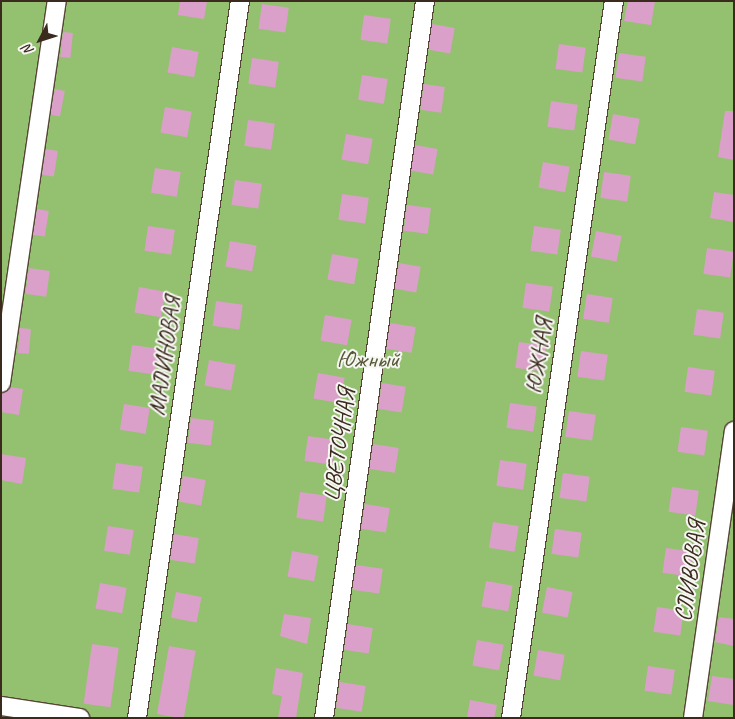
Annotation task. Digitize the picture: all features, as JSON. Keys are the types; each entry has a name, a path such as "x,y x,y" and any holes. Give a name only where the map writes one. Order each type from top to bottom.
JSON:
{"street":[{"path":"1,382 57,1"},
{"name":"МАЛИНОВАЯ","path":"137,718 240,1"},
{"name":"ЦВЕТОЧНАЯ","path":"324,718 425,1"},
{"name":"ЮЖНАЯ","path":"511,718 614,1"},
{"name":"СЛИВОВАЯ","path":"693,718 734,431"},
{"path":"1,706 80,718"}],"green space":[{"name":"Южный","path":"1,1 734,1 734,718 1,718"}],"building":[{"path":"180,1 207,1 204,19 178,15"},
{"path":"628,1 655,1 651,25 624,21"},
{"path":"262,4 289,8 285,33 259,29"},
{"path":"364,15 391,19 387,44 361,40"},
{"path":"432,24 455,28 450,54 427,50"},
{"path":"63,32 73,33 70,58 60,57"},
{"path":"559,44 586,48 582,73 556,69"},
{"path":"172,47 199,52 194,77 167,73"},
{"path":"619,53 646,57 642,82 616,78"},
{"path":"252,58 279,62 275,88 248,84"},
{"path":"362,75 388,79 384,104 358,100"},
{"path":"424,84 445,87 441,113 420,110"},
{"path":"55,89 65,91 60,116 50,115"},
{"path":"551,101 578,105 574,131 547,127"},
{"path":"165,107 192,112 187,137 160,133"},
{"path":"725,111 734,111 734,160 718,157"},
{"path":"613,114 640,119 635,144 608,140"},
{"path":"248,120 275,124 271,150 244,146"},
{"path":"346,134 373,139 368,164 341,160"},
{"path":"415,145 438,149 433,175 410,171"},
{"path":"46,149 58,151 54,177 42,175"},
{"path":"543,162 570,167 565,192 538,188"},
{"path":"155,168 181,172 177,197 151,193"},
{"path":"604,172 631,176 627,202 600,198"},
{"path":"235,180 262,184 258,209 232,205"},
{"path":"714,192 734,195 734,222 710,218"},
{"path":"342,194 369,198 365,224 338,220"},
{"path":"407,205 431,208 428,234 404,231"},
{"path":"37,209 49,211 45,237 33,235"},
{"path":"148,226 175,230 171,255 145,251"},
{"path":"534,226 561,230 557,255 531,251"},
{"path":"596,231 622,236 617,261 591,257"},
{"path":"230,241 257,246 252,271 225,267"},
{"path":"707,248 734,252 730,278 703,274"},
{"path":"332,254 359,259 354,284 327,280"},
{"path":"399,263 421,267 416,292 394,289"},
{"path":"29,268 50,271 46,297 25,294"},
{"path":"526,283 553,287 549,312 523,308"},
{"path":"139,287 166,292 161,317 134,313"},
{"path":"587,294 613,298 609,323 583,319"},
{"path":"216,301 243,305 239,330 213,326"},
{"path":"697,309 724,313 720,339 693,335"},
{"path":"325,315 352,320 347,345 320,341"},
{"path":"390,323 416,327 412,353 386,349"},
{"path":"20,328 31,329 29,354 18,353"},
{"path":"519,342 546,346 542,372 515,368"},
{"path":"132,345 159,349 155,375 128,371"},
{"path":"581,351 608,355 604,381 577,377"},
{"path":"209,360 236,365 231,390 204,386"},
{"path":"688,367 715,371 711,396 685,392"},
{"path":"318,373 345,378 340,403 313,399"},
{"path":"382,383 406,387 402,412 378,409"},
{"path":"10,387 23,389 19,415 1,412 1,393"},
{"path":"510,403 537,407 533,432 507,428"},
{"path":"124,404 150,408 146,434 120,430"},
{"path":"569,411 596,415 592,441 565,437"},
{"path":"191,418 214,421 211,446 188,443"},
{"path":"681,427 708,431 704,456 678,452"},
{"path":"308,436 336,440 332,465 305,461"},
{"path":"373,444 399,448 395,473 369,469"},
{"path":"1,454 26,458 22,484 1,480"},
{"path":"500,460 527,464 523,490 496,486"},
{"path":"116,463 143,467 139,493 112,489"},
{"path":"563,473 590,477 586,502 560,498"},
{"path":"183,476 206,480 201,506 178,502"},
{"path":"672,487 699,491 695,516 669,512"},
{"path":"300,492 327,496 323,522 296,518"},
{"path":"365,504 390,508 386,533 361,529"},
{"path":"493,522 519,526 515,552 489,548"},
{"path":"108,526 134,530 130,555 104,551"},
{"path":"555,529 582,533 578,558 552,554"},
{"path":"174,534 199,538 195,564 170,560"},
{"path":"666,548 693,552 689,577 663,573"},
{"path":"292,551 319,556 314,581 287,577"},
{"path":"356,565 383,569 379,594 353,590"},
{"path":"486,581 513,586 508,611 481,607"},
{"path":"100,583 127,588 122,613 95,609"},
{"path":"547,587 573,592 568,617 542,613"},
{"path":"176,592 202,597 197,622 171,618"},
{"path":"657,607 684,611 680,636 654,632"},
{"path":"284,614 311,618 307,644 280,636"},
{"path":"719,617 734,619 734,646 715,642"},
{"path":"348,624 373,628 369,654 344,650"},
{"path":"477,640 504,645 499,670 472,666"},
{"path":"92,644 119,648 110,707 84,703"},
{"path":"169,646 196,651 184,718 157,714"},
{"path":"538,650 565,655 560,680 533,676"},
{"path":"648,666 675,670 671,695 645,691"},
{"path":"276,668 303,673 296,718 278,718 282,696 272,694"},
{"path":"712,676 734,679 734,705 708,701"},
{"path":"340,682 366,686 362,712 336,708"},
{"path":"470,700 497,705 494,718 467,718"}]}
